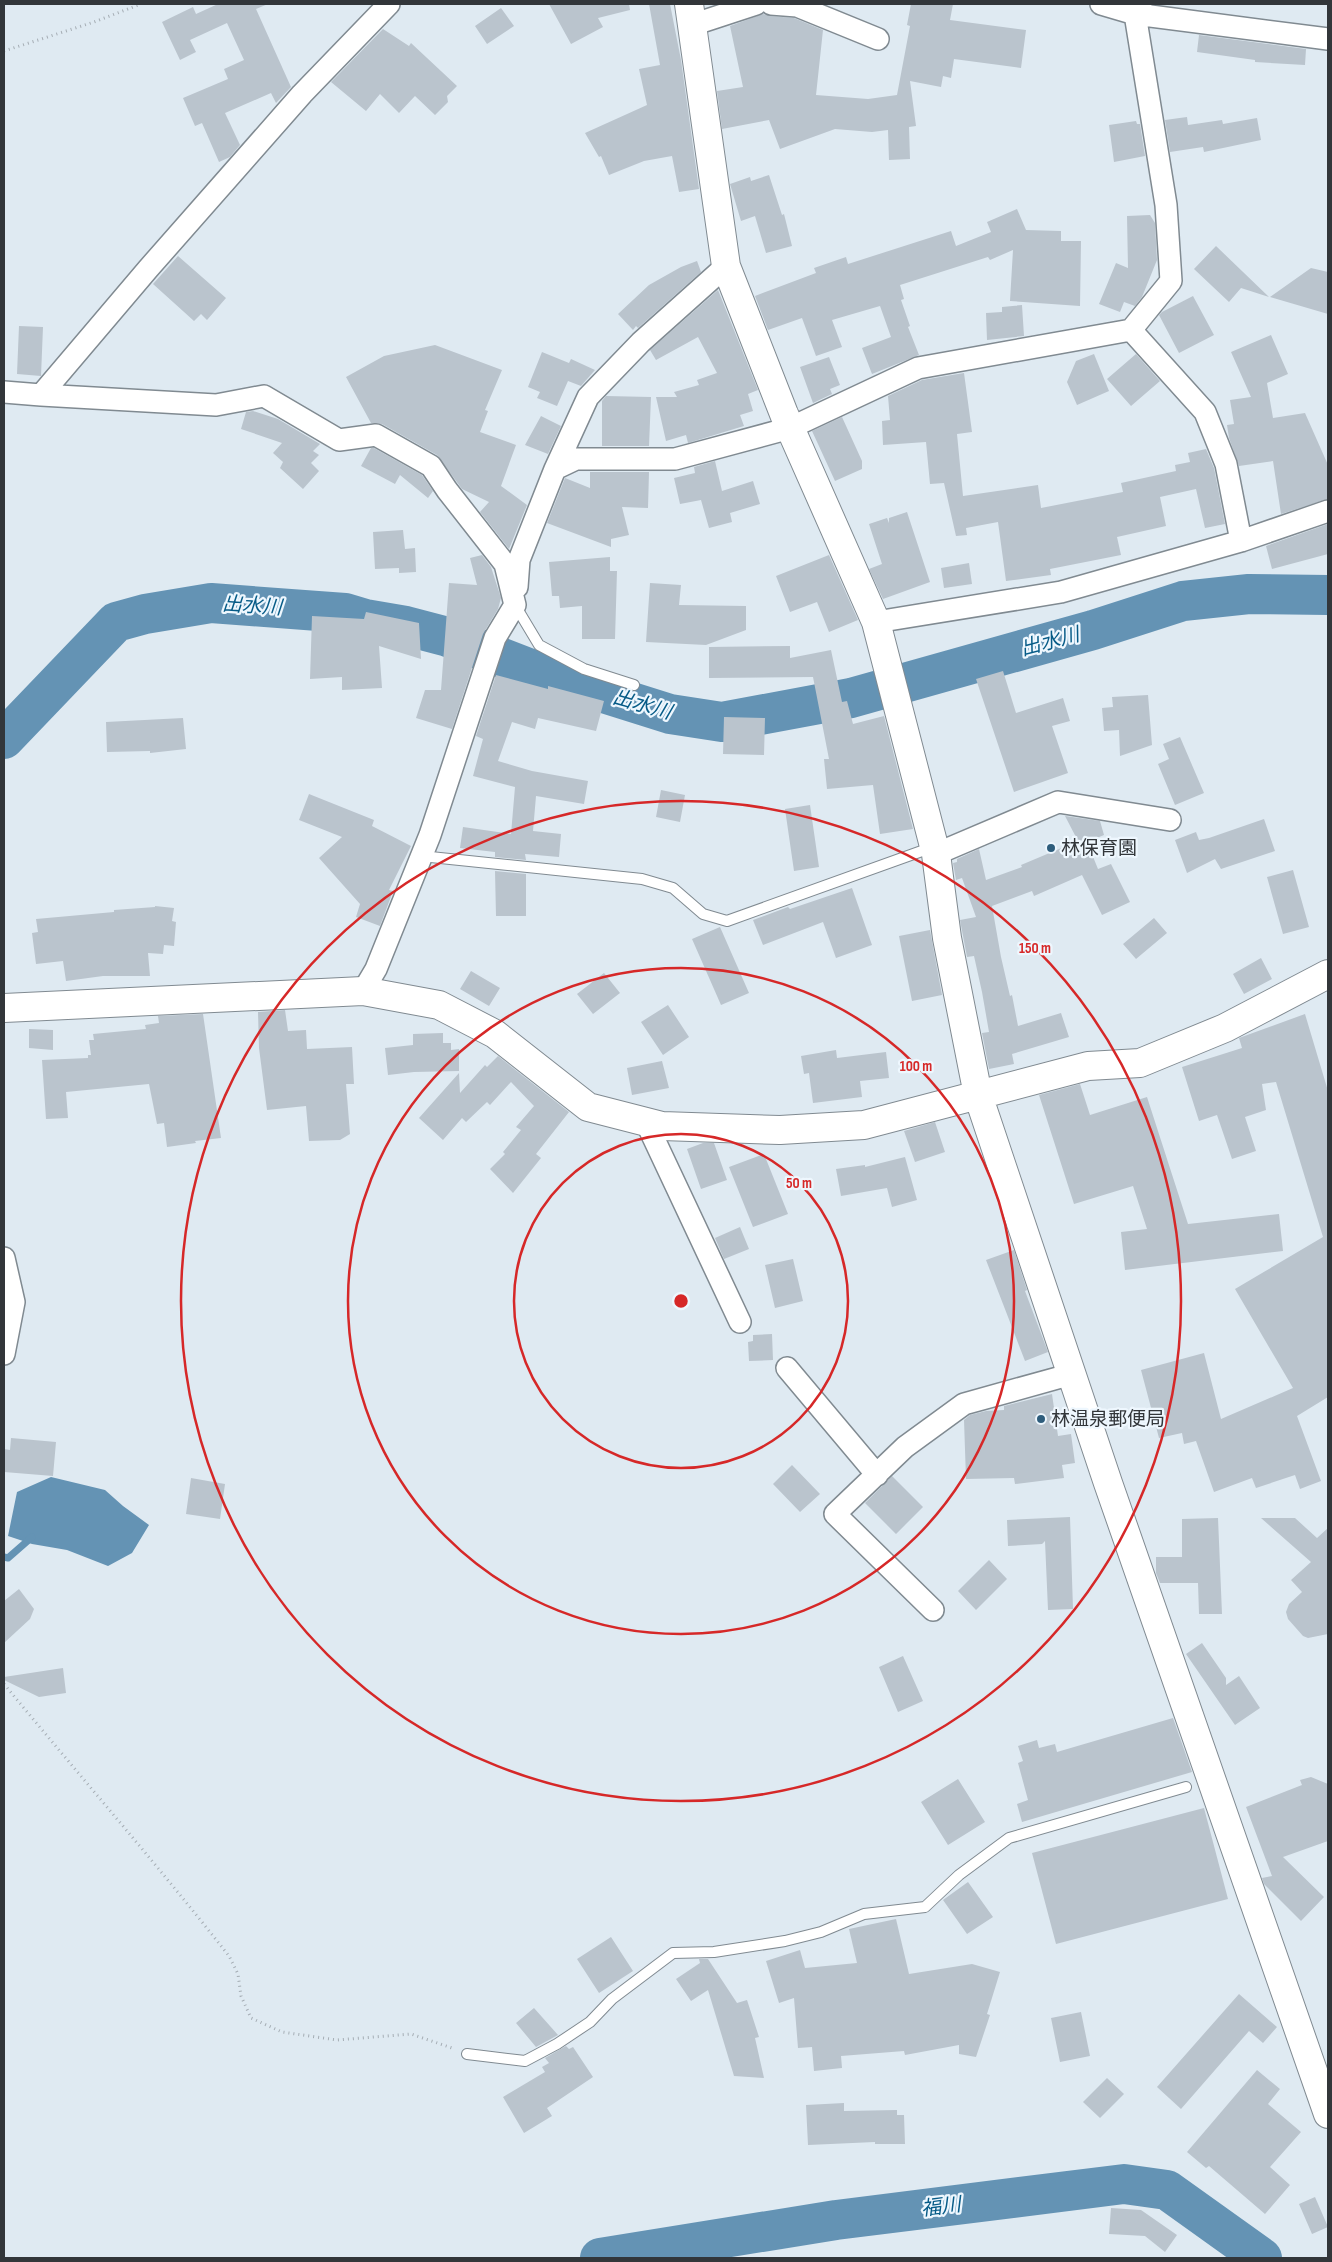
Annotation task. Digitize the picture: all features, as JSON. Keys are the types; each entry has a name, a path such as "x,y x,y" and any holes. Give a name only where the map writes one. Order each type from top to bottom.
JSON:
{"street":[{"path":"41,395 148,269 302,94 389,4"},
{"path":"756,4 690,14 726,266 790,428 876,622 935,850 947,938 978,1095 1072,1374 1328,2114"},
{"path":"771,4 797,6 878,39"},
{"path":"1100,4 1328,39"},
{"path":"555,469 576,459 675,459 790,428 918,368 1131,330 1171,281 1166,205 1138,9"},
{"path":"364,991 376,969 421,856 463,738 495,638 515,605 519,560 555,469 588,397 641,342 726,266"},
{"path":"1131,330 1205,412 1226,464 1242,541"},
{"path":"4,392 216,405 264,396 339,440 376,435 431,466 447,490 505,564 515,605"},
{"path":"876,622 1061,592 1242,541 1328,511"},
{"path":"935,850 1058,802 1170,820"},
{"path":"4,1008 364,991 439,1004 495,1034 588,1107 662,1126 780,1130 864,1125 1088,1066 1140,1064 1225,1028 1328,974"},
{"path":"646,1122 740,1322"},
{"path":"4,1258 14,1302 4,1354"},
{"path":"787,1368 877,1475"},
{"path":"933,1610 835,1514 905,1448 964,1404 1072,1374"}],"lane":[{"path":"515,605 539,645 584,669 634,685"},
{"path":"421,856 642,879 673,888 703,914 727,921 935,850"},
{"path":"468,2054 524,2061 557,2044 590,2022 612,2000 673,1953 714,1952 785,1941 821,1932 864,1914 925,1907 959,1875 1009,1838 1186,1787"}],"path":[{"path":"4,50 94,22 141,4"},
{"path":"4,1684 74,1770 148,1853 229,1956 238,1974 241,1996 251,2018 282,2032 337,2040 411,2034 468,2054"}],"water":[{"path":"51,1477 105,1490 149,1525 132,1553 108,1566 67,1550 32,1544 8,1536 17,1492"}],"building":[{"path":"218,4 268,4 256,9 291,87 276,103 271,93 225,113 240,145 230,157 219,162 202,123 195,126 183,98 228,79 224,69 244,60 227,23 190,40 196,52 180,60 162,22 193,7 196,14"},
{"path":"549,4 629,4 630,10 598,18 603,27 571,44"},
{"path":"649,4 670,4 681,60 699,189 679,192 672,156 644,161 609,175 601,156 599,157 585,133 647,105 639,69 660,65"},
{"path":"911,4 953,4 950,20 1026,30 1021,68 954,59 951,78 943,76 941,87 910,81 916,126 909,127 910,159 889,160 888,130 872,132 835,129 780,149 769,120 722,129 717,91 743,87 730,26 763,14 794,18 823,30 816,95 868,99 897,95 910,26 907,25"},
{"path":"501,8 514,26 487,44 475,26"},
{"path":"383,29 409,46 411,43 457,86 447,96 448,102 435,115 415,96 399,113 380,94 366,111 331,82"},
{"path":"1199,35 1306,49 1305,65 1255,62 1255,60 1197,52"},
{"path":"1187,117 1188,125 1222,120 1223,124 1257,118 1261,140 1204,152 1203,147 1170,152 1165,120"},
{"path":"1136,121 1137,124 1140,124 1145,156 1114,162 1109,125"},
{"path":"769,175 782,215 784,214 792,246 766,253 755,216 741,221 730,184 750,177 751,181"},
{"path":"1017,209 1026,230 1061,231 1061,241 1081,241 1080,306 1010,301 1013,250 990,260 988,257 900,285 904,299 901,300 910,326 908,327 919,355 872,374 862,348 891,337 880,306 832,320 842,347 816,356 802,318 768,330 755,296 816,273 814,268 846,257 848,264 951,231 956,246 991,232 987,222"},
{"path":"1150,215 1155,223 1157,260 1142,297 1135,306 1124,302 1120,312 1099,304 1116,263 1128,268 1127,216"},
{"path":"1216,246 1269,297 1241,288 1229,302 1194,269"},
{"path":"178,256 226,298 207,320 201,314 194,321 153,284"},
{"path":"697,261 701,272 638,328 636,326 633,330 618,314 649,285 681,267"},
{"path":"1311,268 1328,272 1328,314 1270,297"},
{"path":"718,290 758,390 748,394 753,411 740,415 744,426 688,443 686,435 666,441 656,397 677,397 674,392 699,385 697,380 717,373 698,337 656,360 650,350"},
{"path":"1193,296 1214,335 1179,353 1159,315"},
{"path":"1022,305 1024,336 987,340 986,313 1002,312 1002,307"},
{"path":"19,326 43,327 41,376 17,374"},
{"path":"1271,335 1288,374 1267,383 1273,418 1305,413 1328,465 1328,499 1281,514 1273,461 1239,466 1229,438 1227,425 1234,424 1230,400 1251,397 1231,352"},
{"path":"435,345 502,370 485,410 488,411 480,432 516,445 501,486 527,505 509,549 480,512 489,502 462,489 437,455 382,424 371,423 346,377 384,356"},
{"path":"542,352 569,363 571,359 595,370 581,386 568,381 557,406 537,398 540,392 528,387"},
{"path":"1094,354 1109,391 1077,405 1067,382 1076,361"},
{"path":"1136,354 1160,381 1131,406 1107,379"},
{"path":"829,357 840,385 830,389 832,394 813,403 800,367"},
{"path":"964,373 972,432 957,434 963,496 1038,485 1041,508 1123,492 1121,483 1176,471 1175,465 1190,462 1188,453 1206,449 1214,468 1225,524 1205,528 1196,489 1160,497 1166,526 1117,537 1121,555 1050,569 1051,575 1006,581 998,522 966,528 967,535 956,536 944,483 930,484 926,442 883,445 882,421 890,420 888,396 922,380"},
{"path":"606,396 651,397 649,446 602,446 602,401"},
{"path":"253,411 278,419 320,444 313,451 319,455 311,463 319,471 303,489 280,468 283,462 273,453 282,443 241,429 246,412"},
{"path":"541,416 561,426 548,454 525,445"},
{"path":"842,417 862,461 862,469 835,481 812,431"},
{"path":"371,448 422,475 433,491 428,498 400,475 395,484 361,466"},
{"path":"715,461 722,491 753,481 760,504 730,513 732,522 709,528 701,500 680,504 674,478 695,473 694,467"},
{"path":"590,472 649,472 648,508 622,507 629,535 611,539 611,547 547,523 565,478 590,488"},
{"path":"907,512 930,582 883,599 869,569 882,564 869,524 887,518 889,523 889,518"},
{"path":"1328,524 1328,554 1272,569 1266,546"},
{"path":"403,530 405,549 415,548 416,572 399,573 399,568 375,569 373,532"},
{"path":"482,555 491,567 501,598 498,609 483,634 452,729 416,718 425,690 441,690 449,583 477,585 470,558"},
{"path":"829,555 858,620 829,632 817,602 790,612 776,576"},
{"path":"610,557 610,571 617,571 615,639 582,639 582,606 560,608 559,596 552,596 549,562"},
{"path":"969,563 972,584 944,588 941,568"},
{"path":"650,583 681,585 679,605 746,606 746,630 706,645 646,642"},
{"path":"366,612 419,623 421,659 379,646 382,688 342,690 342,677 310,679 312,616 364,619"},
{"path":"790,646 790,658 831,650 842,702 847,701 853,724 884,716 913,829 880,834 873,785 827,789 824,759 829,759 813,677 709,678 709,647"},
{"path":"1003,671 1016,713 1063,698 1070,721 1052,726 1068,773 1014,792 976,679"},
{"path":"496,675 604,701 596,731 538,718 535,729 512,722 498,761 532,771 588,781 584,804 536,796 533,831 561,834 559,857 525,854 526,860 495,857 495,852 460,848 463,827 511,834 515,787 473,776 483,739 476,736"},
{"path":"1148,695 1152,745 1120,756 1119,730 1104,731 1102,708 1113,707 1112,697"},
{"path":"724,717 765,718 764,755 723,754"},
{"path":"183,718 186,749 150,753 150,751 107,752 106,722"},
{"path":"1180,737 1204,793 1175,805 1158,764 1169,759 1163,744"},
{"path":"661,790 685,795 680,822 656,817"},
{"path":"309,794 374,820 372,826 411,846 389,890 393,891 380,926 356,917 360,904 319,858 342,837 299,820"},
{"path":"810,805 819,867 794,871 785,809"},
{"path":"1065,816 1100,821 1104,835 1087,842 1098,869 1111,864 1130,902 1102,915 1082,875 1034,896 1032,891 992,906 1001,957 1010,996 1012,995 1018,1026 1061,1013 1069,1037 1012,1054 1014,1064 989,1069 982,1033 989,1032 982,992 974,956 967,957 960,920 976,917 962,878 956,880 953,863 957,862 957,859 979,849 986,880 1022,867 1021,865 1078,841"},
{"path":"1264,819 1275,851 1221,869 1215,859 1187,873 1175,840 1196,832 1199,840 1209,838"},
{"path":"1293,870 1309,927 1283,934 1267,877"},
{"path":"495,871 526,874 526,916 496,916"},
{"path":"852,888 872,945 836,958 823,922 763,945 753,920 788,907 790,909"},
{"path":"155,906 174,908 172,921 176,922 174,946 164,945 163,954 148,953 150,976 103,976 66,981 63,961 36,964 32,933 38,932 36,919 114,912 114,910"},
{"path":"1154,918 1167,933 1136,959 1123,944"},
{"path":"720,927 749,993 721,1005 692,939"},
{"path":"930,930 942,995 912,1001 899,936"},
{"path":"1261,958 1272,979 1244,994 1233,974"},
{"path":"471,971 500,988 489,1006 460,989"},
{"path":"604,973 620,993 593,1014 577,994"},
{"path":"668,1005 689,1037 663,1055 641,1022"},
{"path":"285,1010 288,1031 306,1030 307,1049 352,1047 354,1084 346,1084 350,1134 340,1140 309,1141 306,1106 267,1110 259,1048 258,1012"},
{"path":"203,1014 221,1138 167,1147 164,1123 157,1124 149,1084 66,1092 68,1118 46,1119 42,1060 88,1058 88,1055 91,1055 89,1040 94,1040 93,1034 146,1029 145,1025 159,1023 158,1016"},
{"path":"1305,1014 1328,1091 1328,1397 1297,1416 1321,1481 1300,1489 1295,1475 1256,1488 1252,1478 1214,1492 1196,1441 1184,1444 1182,1433 1159,1438 1141,1370 1204,1353 1221,1419 1293,1388 1235,1289 1323,1237 1276,1082 1262,1084 1266,1110 1245,1117 1256,1151 1232,1159 1217,1115 1199,1121 1182,1067 1242,1048 1239,1038"},
{"path":"29,1029 53,1030 53,1050 29,1048"},
{"path":"443,1033 443,1043 451,1043 451,1050 459,1049 459,1071 414,1072 388,1075 385,1048 413,1045 413,1034"},
{"path":"836,1050 837,1058 886,1052 889,1078 860,1081 862,1097 813,1103 809,1073 804,1074 801,1056"},
{"path":"498,1056 569,1112 536,1154 541,1158 513,1193 490,1169 505,1154 503,1152 521,1130 516,1127 534,1106 511,1082 490,1105 487,1102 466,1122 462,1118 443,1140 419,1118 459,1073 460,1093 485,1065 487,1067"},
{"path":"662,1061 669,1088 632,1095 627,1068"},
{"path":"1080,1084 1090,1115 1147,1097 1188,1224 1279,1214 1283,1251 1125,1270 1121,1232 1147,1229 1133,1186 1074,1204 1039,1095"},
{"path":"935,1122 945,1152 915,1162 904,1131"},
{"path":"703,1143 714,1143 727,1180 701,1189 687,1149"},
{"path":"764,1154 788,1214 753,1227 729,1167"},
{"path":"905,1157 917,1200 892,1207 887,1188 841,1196 836,1169 865,1165 865,1167"},
{"path":"740,1227 749,1249 724,1259 715,1238"},
{"path":"1014,1250 1027,1290 1025,1291 1048,1352 1025,1361 986,1260"},
{"path":"793,1259 803,1301 775,1308 765,1265"},
{"path":"772,1334 773,1360 749,1361 748,1342 753,1341 753,1335"},
{"path":"1052,1394 1058,1436 1071,1434 1075,1463 1062,1465 1064,1478 1015,1484 1014,1478 966,1479 964,1420 970,1415 986,1411 1004,1410 1004,1406"},
{"path":"11,1438 56,1442 53,1476 4,1472 4,1449 10,1450"},
{"path":"792,1465 820,1494 800,1512 773,1484"},
{"path":"892,1476 923,1507 896,1534 865,1503"},
{"path":"191,1478 225,1484 220,1519 186,1514"},
{"path":"1070,1517 1073,1609 1048,1610 1045,1541 1042,1544 1008,1546 1007,1520"},
{"path":"1218,1518 1222,1614 1199,1614 1198,1583 1160,1583 1156,1573 1156,1557 1182,1557 1182,1519"},
{"path":"1261,1518 1295,1518 1317,1538 1328,1528 1328,1634 1308,1638 1303,1636 1288,1619 1286,1612 1289,1604 1302,1592 1291,1580 1311,1562"},
{"path":"989,1560 1007,1579 976,1610 958,1591"},
{"path":"19,1589 34,1609 30,1619 4,1643 4,1601"},
{"path":"1202,1643 1226,1678 1226,1685 1239,1676 1260,1708 1235,1725 1186,1654"},
{"path":"903,1656 923,1701 898,1712 879,1667"},
{"path":"63,1668 66,1693 39,1697 4,1680 4,1677"},
{"path":"1173,1718 1192,1772 1022,1822 1017,1804 1028,1800 1018,1763 1023,1761 1018,1746 1037,1740 1039,1748 1055,1744 1057,1752"},
{"path":"1311,1777 1328,1784 1328,1841 1283,1857 1324,1897 1301,1921 1264,1884 1262,1878 1272,1876 1246,1807 1302,1785 1300,1780"},
{"path":"958,1779 985,1822 948,1845 921,1802"},
{"path":"1204,1808 1228,1899 1056,1944 1032,1853"},
{"path":"968,1882 993,1917 967,1934 943,1900"},
{"path":"896,1919 909,1974 972,1964 1000,1972 987,2014 990,2015 976,2057 959,2054 959,2045 905,2055 904,2051 841,2056 842,2068 814,2071 812,2047 798,2048 794,1998 779,2003 766,1961 800,1950 805,1968 857,1963 849,1929"},
{"path":"611,1937 633,1971 599,1993 577,1959"},
{"path":"699,1959 708,1959 737,2003 747,2000 759,2037 755,2038 764,2078 734,2076 708,1990 691,2001 676,1979 700,1963"},
{"path":"1239,1994 1277,2027 1263,2043 1249,2031 1181,2109 1157,2087"},
{"path":"534,2008 558,2035 536,2047 516,2023"},
{"path":"1081,2012 1090,2056 1060,2062 1051,2018"},
{"path":"566,2046 569,2049 573,2047 593,2077 547,2108 552,2116 524,2133 503,2097 545,2072 542,2067 549,2063 545,2058"},
{"path":"1257,2070 1280,2089 1268,2104 1301,2132 1270,2167 1290,2185 1265,2214 1209,2166 1206,2168 1187,2152"},
{"path":"1107,2078 1124,2094 1100,2118 1083,2102"},
{"path":"844,2103 844,2111 897,2110 897,2115 904,2115 905,2144 875,2144 875,2142 808,2145 806,2105"},
{"path":"1315,2197 1328,2227 1312,2234 1299,2204"},
{"path":"1111,2208 1141,2210 1177,2235 1165,2252 1145,2236 1109,2234"}],"waterway":[{"name":"出水川","path":"4,739 116,622 145,614 211,603 345,613 365,619 406,626 448,637 546,675 670,714 722,722 851,698 1093,630 1183,601 1249,594 1328,595"},
{"path":"4,1557 8,1558 32,1537"},
{"name":"福川","path":"600,2258 836,2220 1124,2184 1167,2190 1262,2258"}],"place":[{"name":"林保育園","path":"1051,848"},
{"name":"林温泉郵便局","path":"1041,1419"}]}
